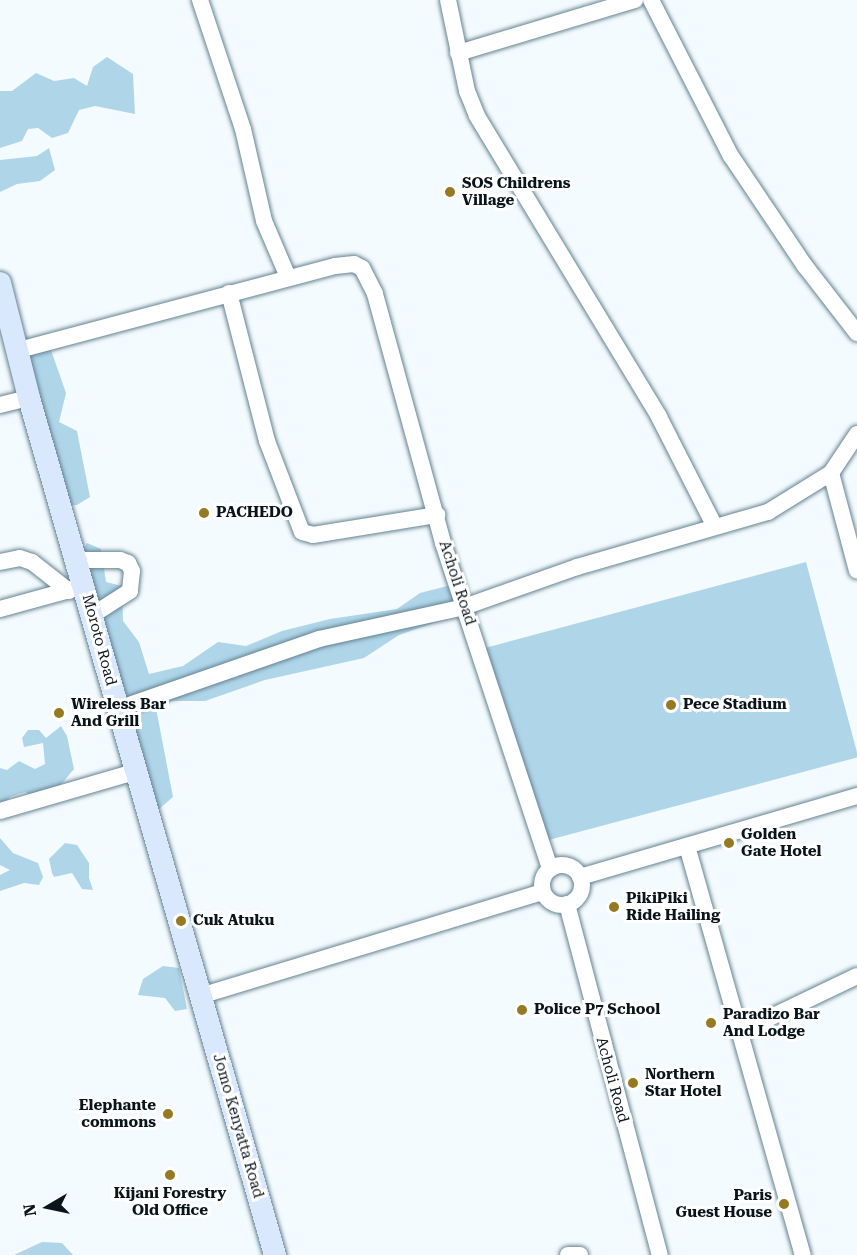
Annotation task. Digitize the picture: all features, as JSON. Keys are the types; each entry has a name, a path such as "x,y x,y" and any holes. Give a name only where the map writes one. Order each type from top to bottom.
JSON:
{"main road":[{"name":"Moroto Road","path":"0,283 19,350 29,398 76,560 76,588 92,616 134,772 200,996"},
{"name":"Jomo Kenyatta Road","path":"200,996 275,1255"}],"street":[{"path":"19,350 288,277 264,221 243,129 201,0"},
{"path":"448,0 458,54 477,116 659,417 714,525"},
{"path":"458,54 635,0"},
{"path":"651,0 731,156 805,267 857,333"},
{"name":"Acholi Road","path":"288,277 354,264 368,276 464,607 550,869"},
{"path":"229,293 267,441 302,532 313,536 437,515"},
{"path":"0,405 29,398"},
{"path":"118,709 319,639 464,607 714,525 768,512 831,473 857,434"},
{"path":"831,473 857,571"},
{"path":"0,562 20,558 32,562 76,588"},
{"path":"76,560 120,560 128,563 132,571 130,591 92,616"},
{"path":"0,609 76,588"},
{"path":"0,811 134,772"},
{"path":"580,877 857,796"},
{"path":"687,846 742,1031 803,1255"},
{"path":"564,865 580,877 579,894 567,904 553,903 543,892 543,877 550,869 564,865"},
{"path":"200,996 543,892"},
{"name":"Acholi Road","path":"567,904 660,1255"},
{"path":"742,1031 857,976"},
{"path":"568,1255 580,1255"}],"shaded area":[{"path":"107,57 133,74 135,114 95,106 79,110 68,133 52,138 38,128 28,129 22,141 0,148 0,91 12,91 36,73 54,81 74,78 87,86 93,67"},
{"path":"49,148 55,170 40,181 17,184 0,192 0,160 37,156"},
{"path":"51,350 66,393 59,422 77,431 90,497 77,505 61,506 22,354"},
{"path":"87,543 101,549 106,582 122,586 123,621 139,642 149,674 183,666 218,642 246,646 282,631 330,619 397,609 420,593 455,584 463,613 399,635 364,658 265,680 205,701 172,701 156,708 173,797 158,810 117,692 80,555"},
{"name":"Pece Stadium","path":"806,562 857,757 534,844 481,649"},
{"path":"61,726 67,736 74,769 59,787 33,796 25,792 10,797 0,807 0,768 7,770 19,761 35,769 45,764 43,743 24,747 22,738 28,730 39,730 46,738"},
{"path":"0,838 13,853 38,863 43,877 39,885 24,883 0,891 0,875 10,870 0,865"},
{"path":"65,843 77,845 89,863 89,878 93,890 82,889 72,873 54,877 49,859"},
{"path":"163,966 179,968 187,1009 175,1011 165,998 138,995 143,979"},
{"path":"42,1242 62,1243 73,1255 14,1255"}],"place":[{"name":"SOS Childrens Village","path":"450,192"},
{"name":"PACHEDO","path":"204,513"},
{"name":"Pece Stadium","path":"671,705"},
{"name":"Wireless Bar And Grill","path":"59,713"},
{"name":"Golden Gate Hotel","path":"729,843"},
{"name":"PikiPiki Ride Hailing","path":"614,907"},
{"name":"Cuk Atuku","path":"181,921"},
{"name":"Police P7 School","path":"522,1010"},
{"name":"Paradizo Bar And Lodge","path":"711,1023"},
{"name":"Northern Star Hotel","path":"633,1083"},
{"name":"Elephante commons","path":"168,1114"},
{"name":"Kijani Forestry Old Office","path":"170,1175"},
{"name":"Paris Guest House","path":"784,1204"}]}
